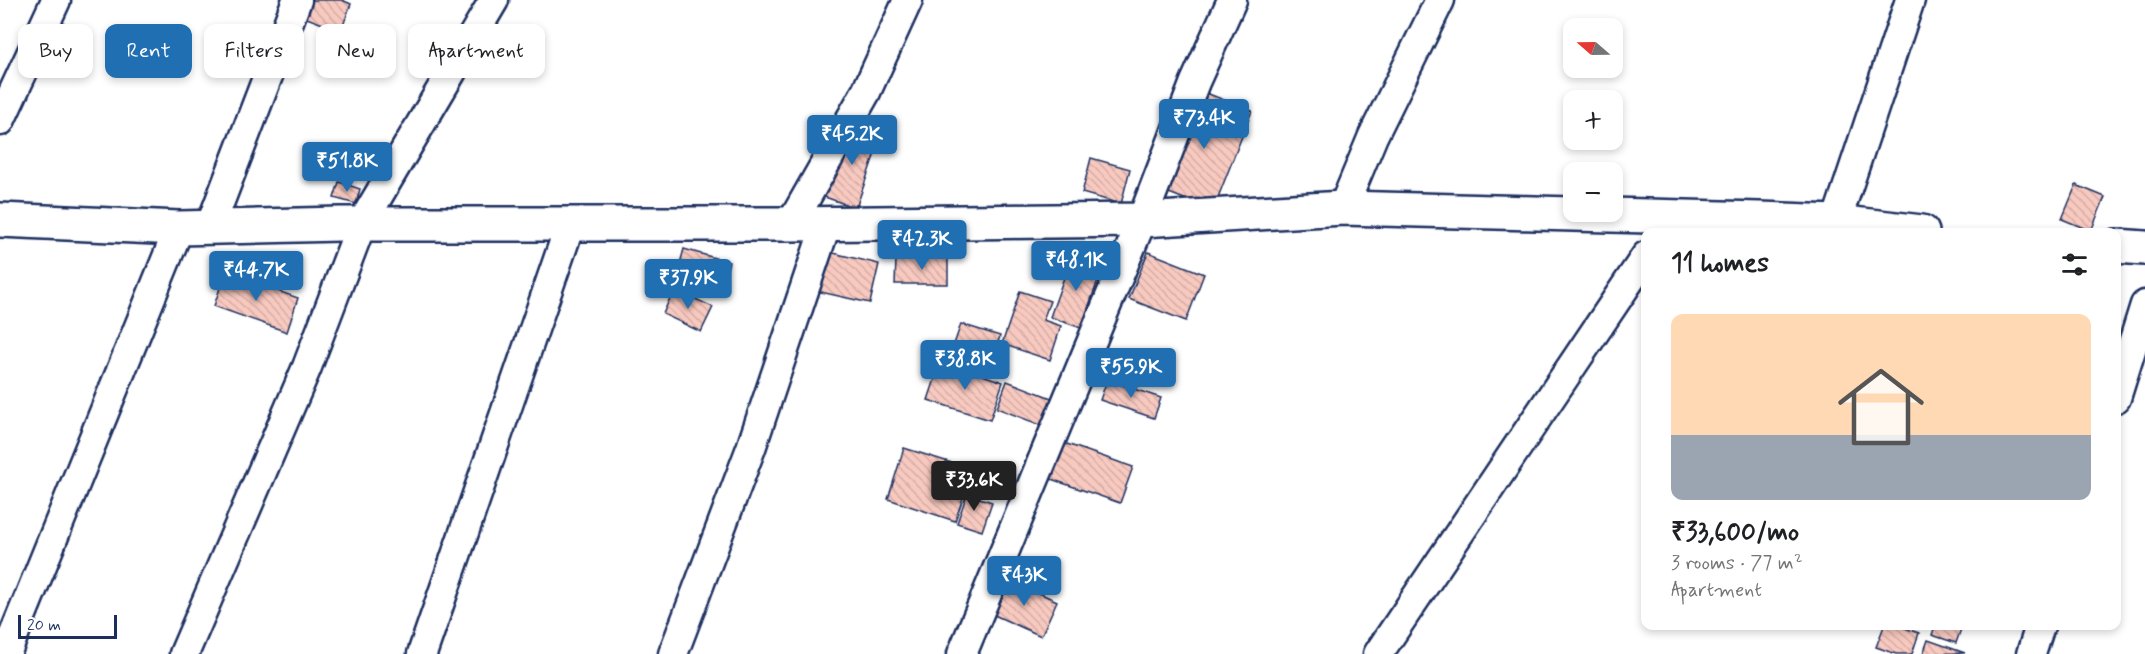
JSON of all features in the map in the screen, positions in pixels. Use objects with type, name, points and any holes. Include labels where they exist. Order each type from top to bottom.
[{"type":"street","points":[[0,121],[56,0]]},
{"type":"street","points":[[6,654],[297,0]]},
{"type":"street","points":[[184,654],[306,367],[362,225],[494,0]]},
{"type":"street","points":[[791,224],[866,92],[908,0]]},
{"type":"street","points":[[962,654],[1142,220],[1195,82],[1232,0]]},
{"type":"street","points":[[1343,208],[1373,136],[1440,0]]},
{"type":"street","points":[[1836,222],[1910,0]]},
{"type":"street","points":[[0,220],[195,227],[791,224],[1142,220],[1343,208],[1667,224],[1836,222],[1888,228]]},
{"type":"street","points":[[673,654],[751,448],[827,222]]},
{"type":"street","points":[[422,654],[570,225]]},
{"type":"street","points":[[2121,246],[2145,248]]},
{"type":"street","points":[[1378,654],[1641,263]]},
{"type":"street","points":[[2121,382],[2145,305]]},
{"type":"street","points":[[2031,654],[2039,630]]},
{"type":"building","points":[[304,0],[342,0],[351,4],[344,24],[323,24],[299,15]]},
{"type":"building","points":[[1196,89],[1252,111],[1213,210],[1156,188]]},
{"type":"building","points":[[847,124],[881,136],[856,208],[822,196]]},
{"type":"building","points":[[1091,158],[1130,169],[1121,204],[1082,193]]},
{"type":"building","points":[[339,182],[360,189],[356,204],[334,198]]},
{"type":"building","points":[[2076,185],[2105,197],[2092,228],[2084,228],[2062,219]]},
{"type":"building","points":[[684,249],[729,262],[721,291],[676,278]]},
{"type":"building","points":[[825,251],[879,264],[870,303],[816,291]]},
{"type":"building","points":[[1148,252],[1204,274],[1186,321],[1129,299]]},
{"type":"building","points":[[1072,255],[1103,266],[1081,328],[1050,317]]},
{"type":"building","points":[[948,258],[948,284],[895,284],[896,259]]},
{"type":"building","points":[[225,273],[298,298],[287,332],[214,306]]},
{"type":"building","points":[[674,289],[713,307],[701,332],[663,314]]},
{"type":"building","points":[[1020,291],[1050,301],[1043,320],[1061,326],[1050,360],[1002,344]]},
{"type":"building","points":[[961,324],[1000,336],[989,371],[949,359]]},
{"type":"building","points":[[941,361],[1003,382],[990,420],[928,400]]},
{"type":"building","points":[[1107,380],[1161,398],[1154,418],[1100,400]]},
{"type":"building","points":[[1007,381],[1054,399],[1043,426],[997,408]]},
{"type":"building","points":[[1064,443],[1133,467],[1120,503],[1051,479]]},
{"type":"building","points":[[904,448],[984,473],[977,496],[965,492],[955,521],[888,499]]},
{"type":"building","points":[[967,494],[992,502],[982,531],[957,523]]},
{"type":"building","points":[[1007,579],[1057,601],[1041,636],[992,614]]},
{"type":"building","points":[[1882,630],[1910,630],[1919,633],[1912,654],[1896,654],[1876,647]]},
{"type":"building","points":[[1934,630],[1961,630],[1956,643],[1932,635]]},
{"type":"building","points":[[1928,640],[1965,653],[1923,654]]}]
